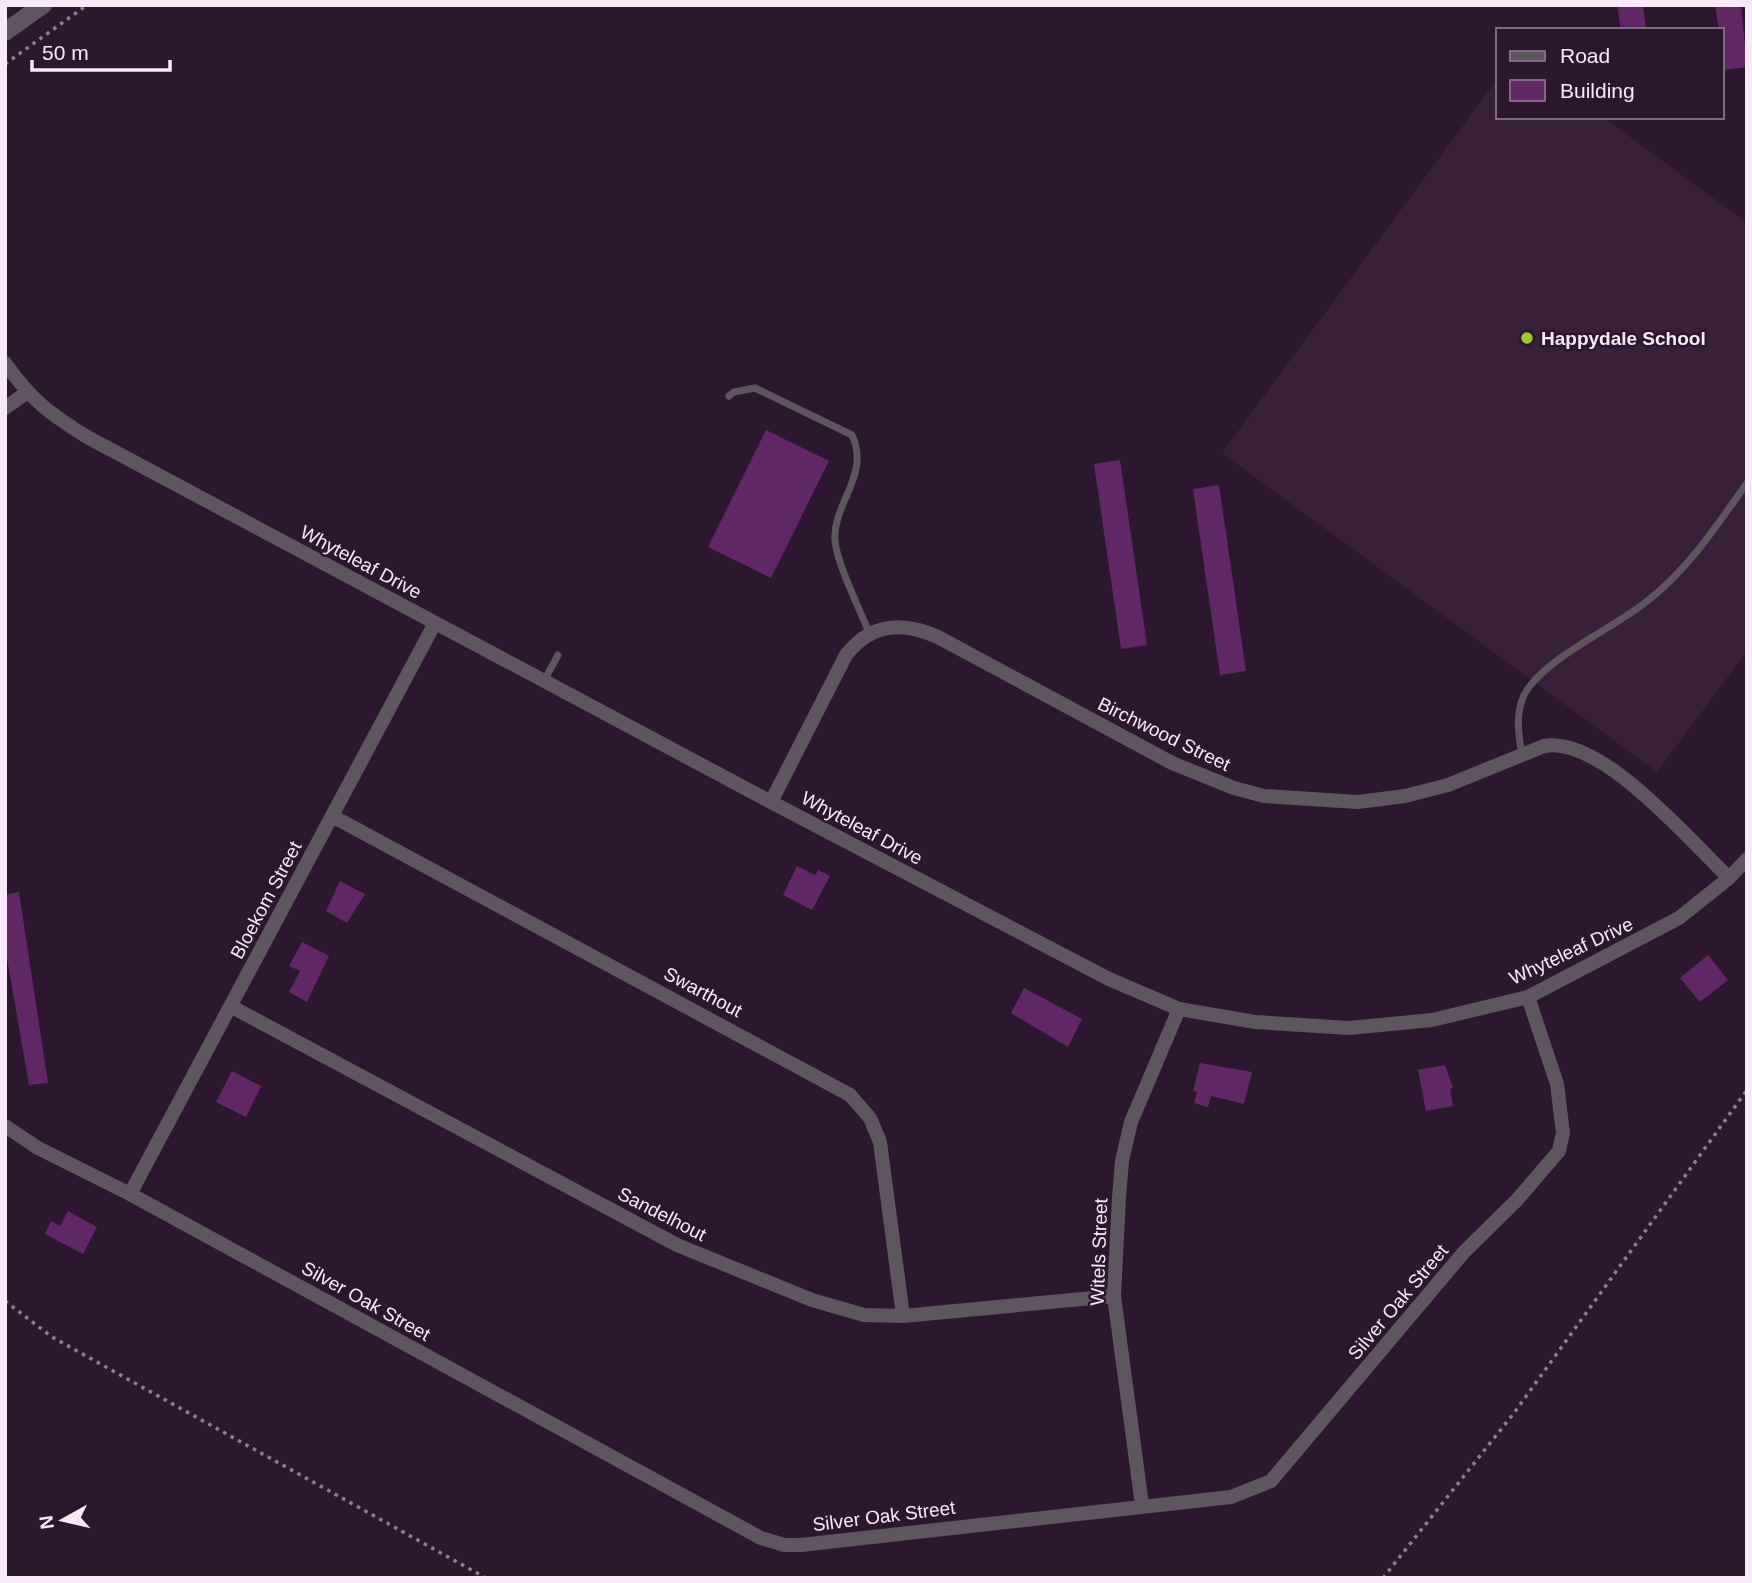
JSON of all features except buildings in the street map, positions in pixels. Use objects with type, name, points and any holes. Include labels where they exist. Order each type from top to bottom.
[{"type":"street","points":[[5,32],[43,5]]},
{"type":"street","name":"Whyteleaf Drive","points":[[5,363],[26,393],[44,411],[89,438],[771,802],[1109,979],[1179,1009],[1255,1022],[1349,1028],[1432,1020],[1528,997],[1679,918],[1729,878],[1747,859]]},
{"type":"street","points":[[5,408],[26,393]]},
{"type":"street","name":"Bloekom Street","points":[[130,1194],[435,623]]},
{"type":"street","name":"Birchwood Street","points":[[869,634],[899,625],[920,629],[1172,763],[1234,788],[1264,796],[1359,802],[1405,796],[1448,785],[1557,744],[1595,756],[1615,770],[1729,878]]},
{"type":"street","points":[[771,802],[846,655],[856,642],[869,634]]},
{"type":"street","name":"Swarthout","points":[[332,816],[850,1095],[870,1118],[880,1142],[903,1316]]},
{"type":"street","name":"Silver Oak Street","points":[[5,1126],[38,1148],[130,1194],[774,1542],[802,1545],[1238,1496],[1255,1490],[1279,1474],[1464,1252],[1559,1151],[1563,1133],[1557,1084],[1528,997]]},
{"type":"street","name":"Sandelhout","points":[[232,1007],[677,1245],[812,1300],[864,1315],[903,1316],[1114,1296]]},
{"type":"street","name":"Witels Street","points":[[1142,1505],[1114,1296],[1125,1140],[1179,1009]]},
{"type":"lane","points":[[729,396],[734,392],[755,388],[852,435],[858,461],[837,523],[835,543],[869,634]]},
{"type":"lane","points":[[1522,756],[1518,715],[1527,689],[1542,673],[1647,601],[1667,584],[1690,560],[1747,483]]},
{"type":"lane","points":[[544,681],[558,655]]},
{"type":"path","points":[[5,64],[87,5]]},
{"type":"path","points":[[1383,1578],[1514,1413],[1747,1090]]},
{"type":"path","points":[[5,1301],[52,1337],[486,1578]]},
{"type":"shaded area","name":"Happydale School","points":[[1496,81],[1496,119],[1606,119],[1747,223],[1747,651],[1657,772],[1222,453]]},
{"type":"place","name":"Happydale School","points":[[1527,338]]}]
